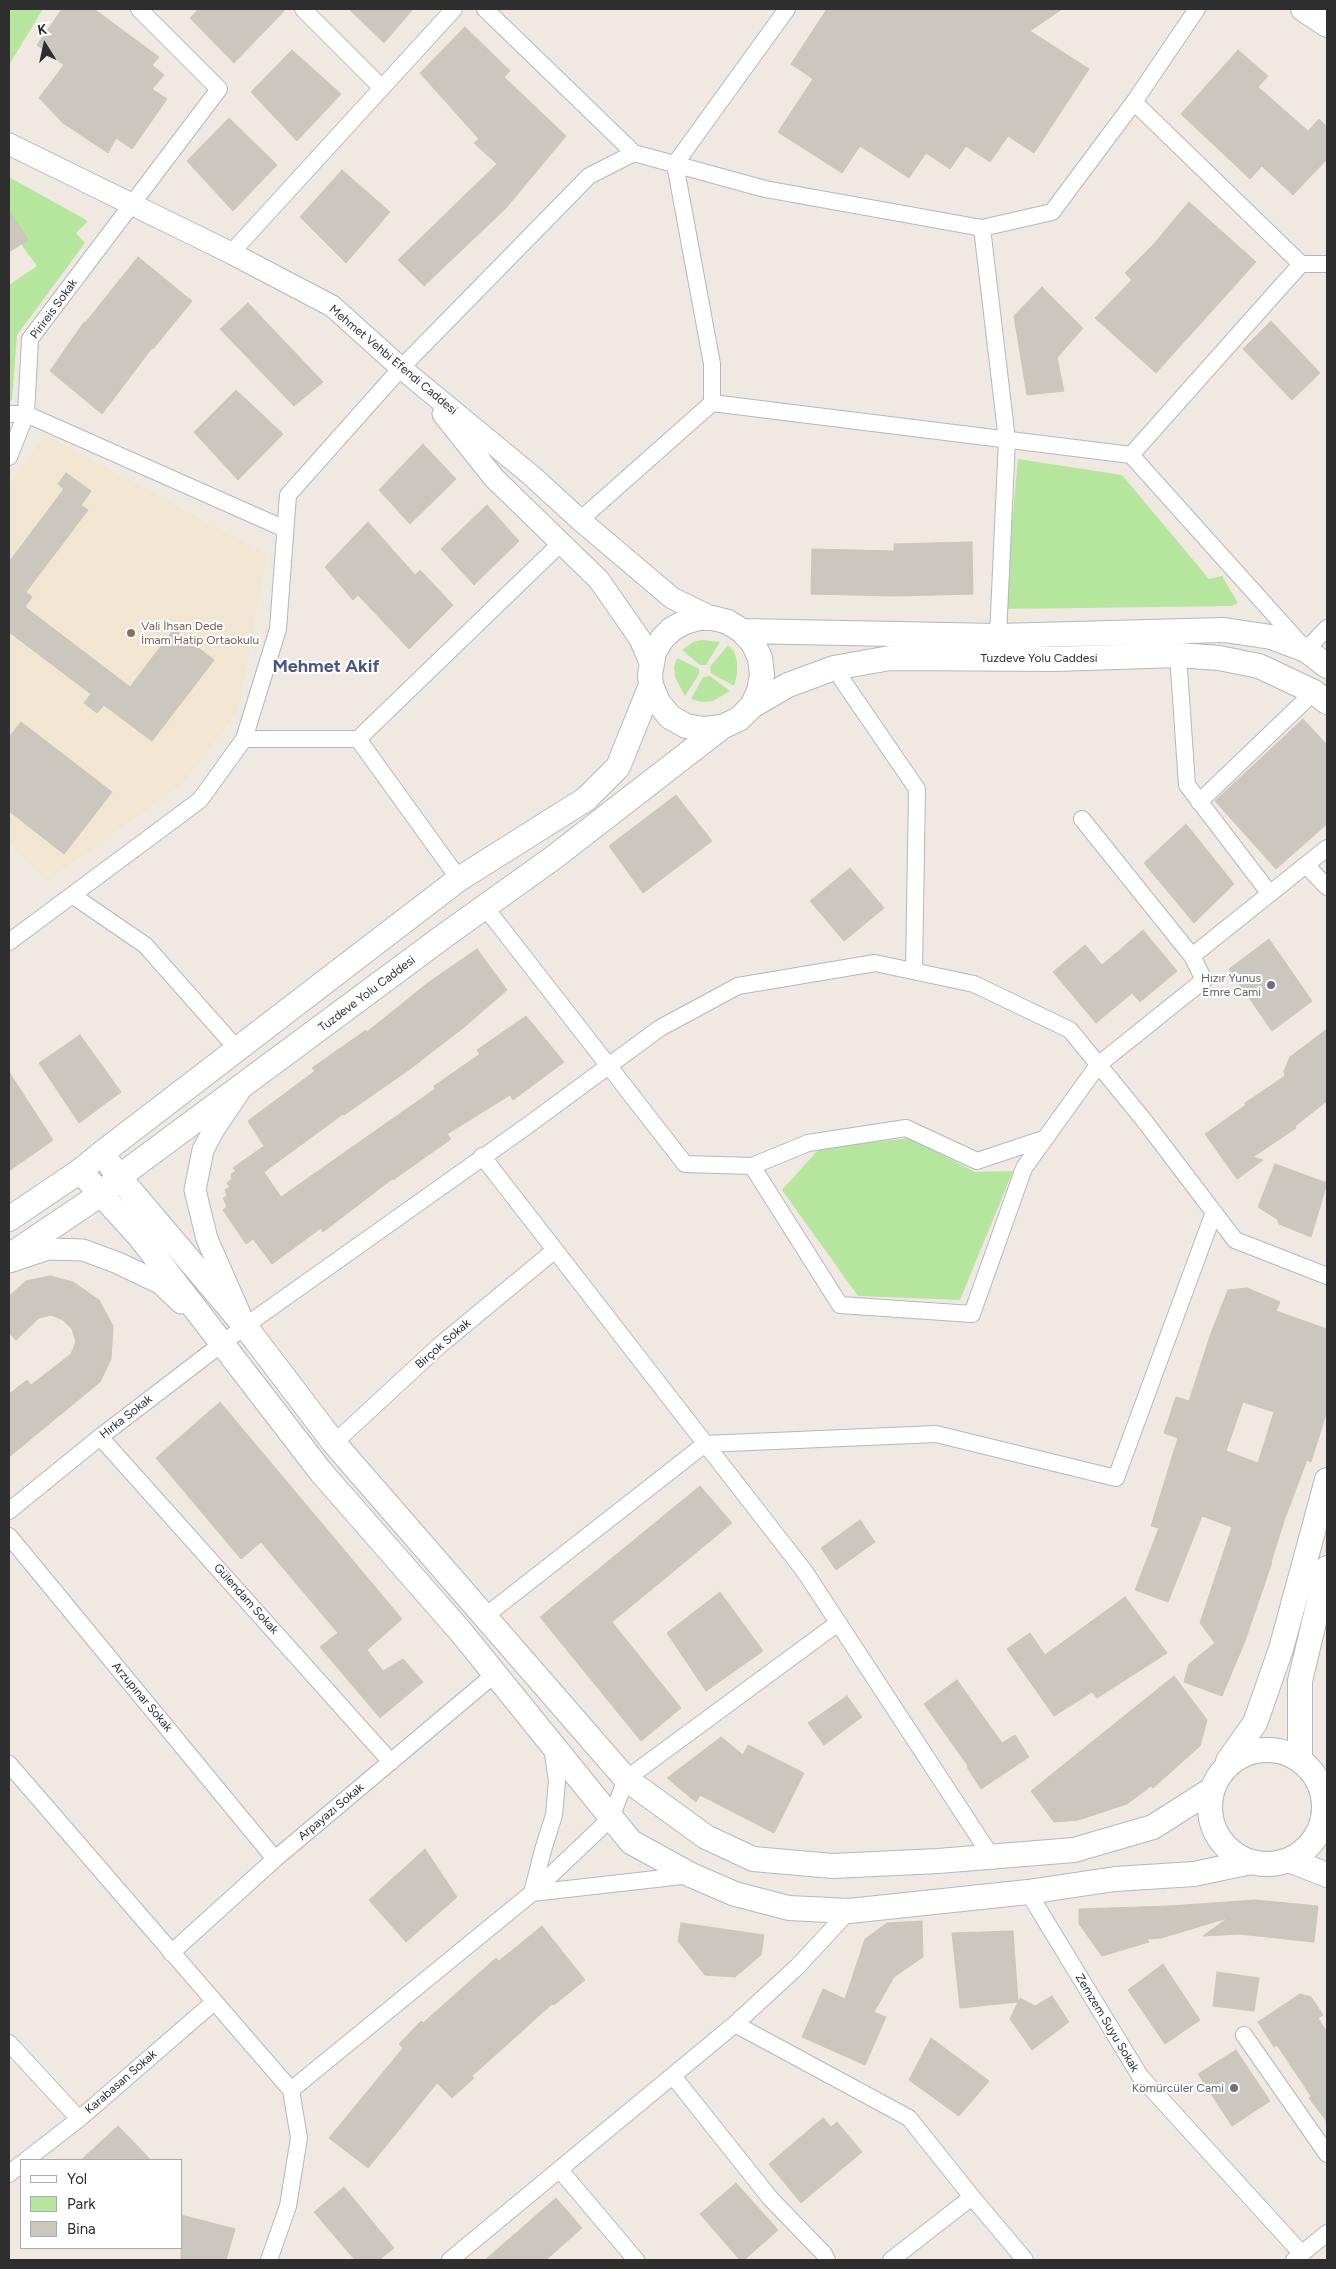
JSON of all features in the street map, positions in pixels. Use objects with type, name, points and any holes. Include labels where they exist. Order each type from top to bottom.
[{"type":"main road","points":[[1303,9],[1327,24]]},
{"type":"main road","points":[[9,1219],[80,1172],[102,1153],[460,878],[586,799],[618,767],[651,675],[654,652],[662,639],[672,629],[685,622],[699,618],[713,618],[728,622],[742,631],[753,643],[762,675],[759,691],[752,706],[739,719],[722,727],[704,729],[686,726],[670,716],[658,702],[651,675]]},
{"type":"main road","name":"Tuzdeve Yolu Caddesi","points":[[742,631],[998,636],[1224,630],[1271,637],[1306,650],[1327,666]]},
{"type":"main road","name":"Tuzdeve Yolu Caddesi","points":[[752,706],[788,685],[834,668],[890,658],[1056,659],[1178,655],[1219,658],[1259,666],[1320,697]]},
{"type":"main road","name":"Tuzdeve Yolu Caddesi","points":[[9,1256],[101,1194],[120,1177],[552,858],[722,727]]},
{"type":"main road","points":[[80,1172],[140,1237],[321,1472],[462,1632],[631,1842],[691,1875],[736,1894],[789,1908],[850,1911],[1028,1892],[1115,1879],[1194,1874],[1251,1862],[1276,1864],[1289,1860],[1303,1852],[1314,1840],[1322,1825],[1326,1810],[1322,1790],[1314,1773],[1300,1760],[1284,1752],[1266,1749],[1248,1752],[1232,1760],[1216,1782],[1154,1827],[1074,1850],[833,1866],[753,1859],[706,1837],[626,1779],[334,1443],[245,1326],[102,1153]]},
{"type":"main road","points":[[1251,1862],[1234,1854],[1221,1842],[1212,1826],[1209,1808],[1216,1782],[1255,1723],[1281,1649],[1327,1480]]},
{"type":"main road","points":[[1300,1760],[1300,1681],[1327,1568]]},
{"type":"main road","points":[[1289,1860],[1327,1875]]},
{"type":"street","name":"Pirireis Sokak","points":[[9,457],[26,414],[30,339],[219,89],[139,9]]},
{"type":"street","points":[[303,9],[382,88]]},
{"type":"street","points":[[231,253],[454,9]]},
{"type":"street","points":[[485,9],[634,153],[765,189],[982,228],[1052,212],[1134,102],[1197,9]]},
{"type":"street","points":[[580,520],[712,403],[712,364],[675,164],[787,9]]},
{"type":"street","points":[[1134,102],[1301,264],[1327,264]]},
{"type":"street","name":"Mehmet Vehbi Efendi Caddesi","points":[[9,144],[231,253],[332,306],[672,598],[713,618]]},
{"type":"street","points":[[9,942],[200,800],[244,739],[278,629],[288,495],[408,373],[589,176],[634,153]]},
{"type":"street","points":[[982,228],[1007,440],[998,636]]},
{"type":"street","points":[[1131,455],[1301,264]]},
{"type":"street","points":[[408,373],[494,478],[599,580],[640,639],[651,675]]},
{"type":"street","points":[[712,403],[1131,455],[1306,650],[1327,628]]},
{"type":"street","points":[[9,414],[26,414],[286,529]]},
{"type":"street","points":[[244,739],[358,739],[561,543]]},
{"type":"street","points":[[1178,655],[1187,785],[1270,894]]},
{"type":"street","points":[[834,668],[917,789],[914,971]]},
{"type":"street","points":[[1199,802],[1320,697]]},
{"type":"street","points":[[358,739],[460,878]]},
{"type":"street","points":[[752,1166],[840,1305],[972,1314],[1024,1168],[1098,1065],[1204,980],[1192,956],[1082,819]]},
{"type":"street","points":[[1192,956],[1327,848]]},
{"type":"street","points":[[1306,865],[1327,887]]},
{"type":"street","points":[[72,895],[144,945],[238,1050]]},
{"type":"street","points":[[485,907],[685,1164],[752,1166],[808,1143],[906,1128],[977,1161],[1046,1138]]},
{"type":"street","name":"Hırka Sokak","points":[[9,1511],[100,1437],[245,1326],[660,1028],[738,986],[875,963],[974,984],[1070,1030],[1236,1240],[1327,1276]]},
{"type":"street","points":[[241,1088],[214,1129],[203,1150],[195,1190],[207,1238],[245,1326]]},
{"type":"street","points":[[482,1156],[805,1572],[991,1856]]},
{"type":"street","points":[[484,1617],[705,1444],[936,1434],[1116,1478],[1214,1212]]},
{"type":"street","points":[[9,1262],[48,1249],[83,1250],[118,1263],[160,1283],[223,1343]]},
{"type":"street","name":"Birçok Sokak","points":[[334,1443],[439,1346],[555,1250]]},
{"type":"street","name":"Gülendam Sokak","points":[[100,1437],[391,1762]]},
{"type":"street","name":"Arzupınar Sokak","points":[[9,1536],[275,1859]]},
{"type":"street","points":[[292,2090],[532,1893],[611,1818],[626,1779],[838,1622]]},
{"type":"street","name":"Arpayazı Sokak","points":[[171,1953],[275,1859],[495,1674]]},
{"type":"street","points":[[532,1893],[554,1815],[557,1781],[552,1746]]},
{"type":"street","points":[[9,1764],[171,1953],[292,2090],[299,2138],[288,2206],[269,2260]]},
{"type":"street","points":[[532,1893],[691,1875]]},
{"type":"street","name":"Zemzem Suyu Sokak","points":[[1028,1892],[1140,2076],[1298,2257]]},
{"type":"street","points":[[450,2260],[735,2024],[797,1967],[850,1911]]},
{"type":"street","name":"Karabasan Sokak","points":[[27,2159],[79,2119],[214,2002]]},
{"type":"street","points":[[735,2024],[909,2118],[972,2197],[1026,2260]]},
{"type":"street","points":[[1244,2035],[1327,2154]]},
{"type":"street","points":[[9,2043],[79,2119]]},
{"type":"street","points":[[673,2076],[770,2198],[824,2254],[827,2260]]},
{"type":"street","points":[[9,2174],[20,2165]]},
{"type":"street","points":[[560,2170],[636,2260]]},
{"type":"street","points":[[891,2260],[972,2197]]},
{"type":"street","points":[[1298,2257],[1327,2232]]},
{"type":"shaded area","name":"Vali İhsan Dede İmam Hatip Ortaokulu","points":[[46,435],[267,555],[238,711],[183,783],[47,881],[9,842],[9,484]]},
{"type":"green space","points":[[9,9],[43,9],[9,65]]},
{"type":"green space","points":[[9,177],[88,221],[76,233],[85,243],[17,335],[12,400],[9,402],[9,285],[37,266],[9,228]]},
{"type":"green space","points":[[1018,459],[1122,475],[1209,579],[1222,576],[1238,603],[1232,606],[1004,609]]},
{"type":"green space","points":[[702,640],[720,642],[706,665],[700,665],[682,650],[693,642]]},
{"type":"green space","points":[[728,645],[734,652],[737,661],[737,674],[734,686],[711,673],[710,667]]},
{"type":"green space","points":[[677,658],[699,669],[699,674],[685,696],[675,677],[674,667]]},
{"type":"green space","points":[[710,676],[730,691],[713,701],[702,702],[691,699],[703,677]]},
{"type":"green space","points":[[910,1138],[975,1172],[1013,1171],[960,1300],[858,1296],[782,1190],[820,1148]]},
{"type":"building","points":[[62,9],[94,9],[159,57],[152,65],[164,75],[152,89],[167,99],[132,149],[116,138],[108,153],[63,123],[39,98],[64,65],[37,45]]},
{"type":"building","points":[[199,9],[286,9],[234,63],[190,18]]},
{"type":"building","points":[[349,9],[413,9],[384,43]]},
{"type":"building","points":[[827,9],[1062,9],[1030,31],[1089,69],[1034,153],[1008,136],[990,162],[966,146],[950,169],[926,153],[909,178],[860,146],[842,173],[778,132],[813,79],[791,64]]},
{"type":"building","points":[[465,27],[510,71],[504,77],[566,136],[506,208],[424,286],[398,260],[497,164],[474,143],[479,139],[420,73]]},
{"type":"building","points":[[292,50],[341,94],[297,141],[251,92]]},
{"type":"building","points":[[1238,50],[1268,76],[1258,87],[1308,131],[1319,119],[1327,127],[1327,159],[1293,195],[1262,166],[1250,179],[1181,114]]},
{"type":"building","points":[[229,118],[277,165],[233,211],[187,161]]},
{"type":"building","points":[[342,170],[390,212],[346,263],[300,217]]},
{"type":"building","points":[[1189,202],[1256,262],[1156,373],[1095,318],[1132,280],[1125,273],[1153,245]]},
{"type":"building","points":[[9,211],[28,240],[9,252]]},
{"type":"building","points":[[138,257],[192,301],[152,348],[102,414],[50,371],[84,322]]},
{"type":"building","points":[[1042,287],[1083,328],[1057,358],[1064,391],[1027,395],[1014,316]]},
{"type":"building","points":[[248,303],[323,382],[294,406],[220,329]]},
{"type":"building","points":[[1271,321],[1320,373],[1292,400],[1243,349]]},
{"type":"building","points":[[236,390],[283,434],[238,480],[194,432]]},
{"type":"building","points":[[423,444],[456,479],[410,524],[379,490]]},
{"type":"building","points":[[66,473],[91,491],[81,505],[88,510],[26,592],[32,597],[25,607],[130,687],[174,629],[214,660],[152,741],[104,705],[97,713],[84,703],[91,694],[9,632],[9,562],[64,489],[58,484]]},
{"type":"building","points":[[487,505],[519,541],[474,585],[441,549]]},
{"type":"building","points":[[368,522],[415,575],[420,570],[453,605],[409,649],[358,595],[353,600],[325,567]]},
{"type":"building","points":[[972,542],[973,594],[895,596],[811,594],[812,549],[894,551],[894,544]]},
{"type":"building","points":[[1303,719],[1327,745],[1327,824],[1276,869],[1215,801]]},
{"type":"building","points":[[21,722],[112,792],[64,854],[9,811],[9,737]]},
{"type":"building","points":[[676,795],[712,841],[643,893],[609,846]]},
{"type":"building","points":[[1186,824],[1234,884],[1194,923],[1144,863]]},
{"type":"building","points":[[850,868],[884,908],[844,941],[810,901]]},
{"type":"building","points":[[1143,930],[1177,971],[1140,1002],[1132,993],[1096,1023],[1053,972],[1085,945],[1102,965]]},
{"type":"building","name":"Hızır Yunus Emre Cami","points":[[1269,939],[1312,1001],[1272,1031],[1229,969]]},
{"type":"building","points":[[477,949],[507,990],[463,1028],[410,1069],[343,1114],[264,1172],[281,1197],[435,1089],[434,1086],[480,1054],[477,1050],[526,1016],[564,1062],[513,1100],[510,1095],[447,1134],[451,1139],[392,1179],[323,1232],[321,1228],[272,1264],[253,1239],[246,1244],[223,1210],[227,1207],[223,1198],[227,1196],[225,1190],[230,1187],[227,1183],[232,1179],[231,1174],[236,1171],[233,1168],[264,1146],[248,1121],[315,1071],[312,1068],[366,1030],[367,1032],[429,982]]},
{"type":"building","points":[[1327,1029],[1327,1101],[1295,1126],[1296,1128],[1253,1157],[1263,1160],[1237,1179],[1205,1134],[1246,1105],[1245,1103],[1285,1076],[1284,1071],[1290,1057]]},
{"type":"building","points":[[80,1035],[121,1092],[79,1123],[39,1063]]},
{"type":"building","points":[[9,1072],[53,1140],[9,1171]]},
{"type":"building","points":[[1275,1164],[1327,1183],[1311,1237],[1279,1224],[1277,1219],[1258,1207]]},
{"type":"building","points":[[50,1276],[73,1282],[99,1300],[113,1326],[111,1359],[100,1382],[9,1457],[9,1394],[27,1380],[31,1385],[71,1354],[76,1342],[72,1329],[63,1320],[51,1315],[39,1318],[16,1340],[9,1333],[9,1296],[26,1281]]},
{"type":"building","points":[[1247,1288],[1280,1302],[1276,1311],[1327,1329],[1327,1411],[1311,1462],[1307,1460],[1285,1518],[1245,1641],[1222,1696],[1184,1682],[1189,1664],[1215,1643],[1200,1623],[1232,1527],[1202,1516],[1168,1602],[1135,1590],[1159,1528],[1151,1526],[1178,1438],[1164,1433],[1176,1397],[1189,1401],[1211,1333],[1228,1290]],"holes":[[[1243,1402],[1274,1412],[1258,1463],[1226,1451]]]},
{"type":"building","points":[[220,1402],[402,1619],[367,1650],[383,1671],[403,1659],[423,1682],[380,1718],[320,1647],[338,1633],[261,1542],[241,1559],[156,1458]]},
{"type":"building","points":[[700,1486],[732,1523],[612,1622],[681,1708],[641,1741],[540,1617]]},
{"type":"building","points":[[860,1520],[875,1542],[836,1570],[821,1548]]},
{"type":"building","points":[[720,1592],[763,1651],[706,1691],[667,1633]]},
{"type":"building","points":[[1125,1597],[1167,1653],[1097,1698],[1092,1692],[1054,1716],[1007,1649],[1030,1633],[1045,1655]]},
{"type":"building","points":[[1174,1676],[1207,1720],[1200,1746],[1153,1788],[1151,1786],[1127,1804],[1078,1820],[1054,1822],[1031,1791]]},
{"type":"building","points":[[957,1680],[1002,1743],[1015,1735],[1029,1757],[981,1789],[968,1766],[924,1704]]},
{"type":"building","points":[[847,1696],[862,1717],[824,1745],[808,1723]]},
{"type":"building","points":[[721,1737],[743,1755],[748,1745],[804,1773],[774,1833],[700,1795],[696,1802],[667,1778]]},
{"type":"building","points":[[425,1849],[457,1897],[406,1942],[369,1900]]},
{"type":"building","points":[[1255,1900],[1318,1906],[1314,1942],[1239,1934],[1203,1936],[1228,1918],[1161,1938],[1147,1939],[1149,1942],[1102,1956],[1079,1924],[1079,1909],[1170,1906]]},
{"type":"building","points":[[922,1921],[923,1957],[894,1977],[874,2012],[886,2017],[865,2065],[802,2037],[823,1989],[845,1999],[865,1939],[887,1923]]},
{"type":"building","points":[[681,1923],[764,1935],[761,1955],[735,1977],[705,1975],[678,1941]]},
{"type":"building","points":[[542,1926],[585,1980],[554,2005],[552,2004],[472,2076],[474,2078],[452,2098],[437,2083],[368,2168],[329,2138],[403,2048],[399,2044],[421,2021],[423,2023],[496,1958],[499,1961]]},
{"type":"building","points":[[1013,1931],[1018,2002],[960,2008],[952,1933]]},
{"type":"building","points":[[1163,1964],[1200,2020],[1165,2044],[1128,1990]]},
{"type":"building","points":[[1217,1972],[1259,1978],[1254,2011],[1213,2006]]},
{"type":"building","points":[[1300,1994],[1311,1997],[1323,2015],[1318,2018],[1327,2032],[1327,2122],[1309,2098],[1311,2096],[1277,2045],[1274,2047],[1258,2022]]},
{"type":"building","points":[[1052,1996],[1069,2022],[1032,2050],[1010,2019],[1020,1998],[1035,2006]]},
{"type":"building","points":[[931,2038],[989,2081],[959,2116],[909,2080]]},
{"type":"building","name":"Kömürcüler Cami","points":[[1236,2050],[1270,2101],[1232,2126],[1198,2074]]},
{"type":"building","points":[[823,2118],[831,2127],[837,2122],[862,2152],[801,2203],[769,2164]]},
{"type":"building","points":[[118,2126],[150,2159],[82,2159]]},
{"type":"building","points":[[736,2183],[778,2230],[744,2260],[740,2260],[700,2214]]},
{"type":"building","points":[[344,2187],[394,2248],[379,2260],[355,2260],[314,2212]]},
{"type":"building","points":[[556,2198],[582,2228],[546,2260],[485,2260]]},
{"type":"building","points":[[182,2215],[235,2229],[226,2260],[181,2260]]},
{"type":"place","name":"Vali İhsan Dede İmam Hatip Ortaokulu","points":[[131,633]]},
{"type":"place","name":"Hızır Yunus Emre Cami","points":[[1271,985]]},
{"type":"place","name":"Kömürcüler Cami","points":[[1234,2088]]},
{"type":"district","name":"Mehmet Akif","points":[[326,667]]}]
